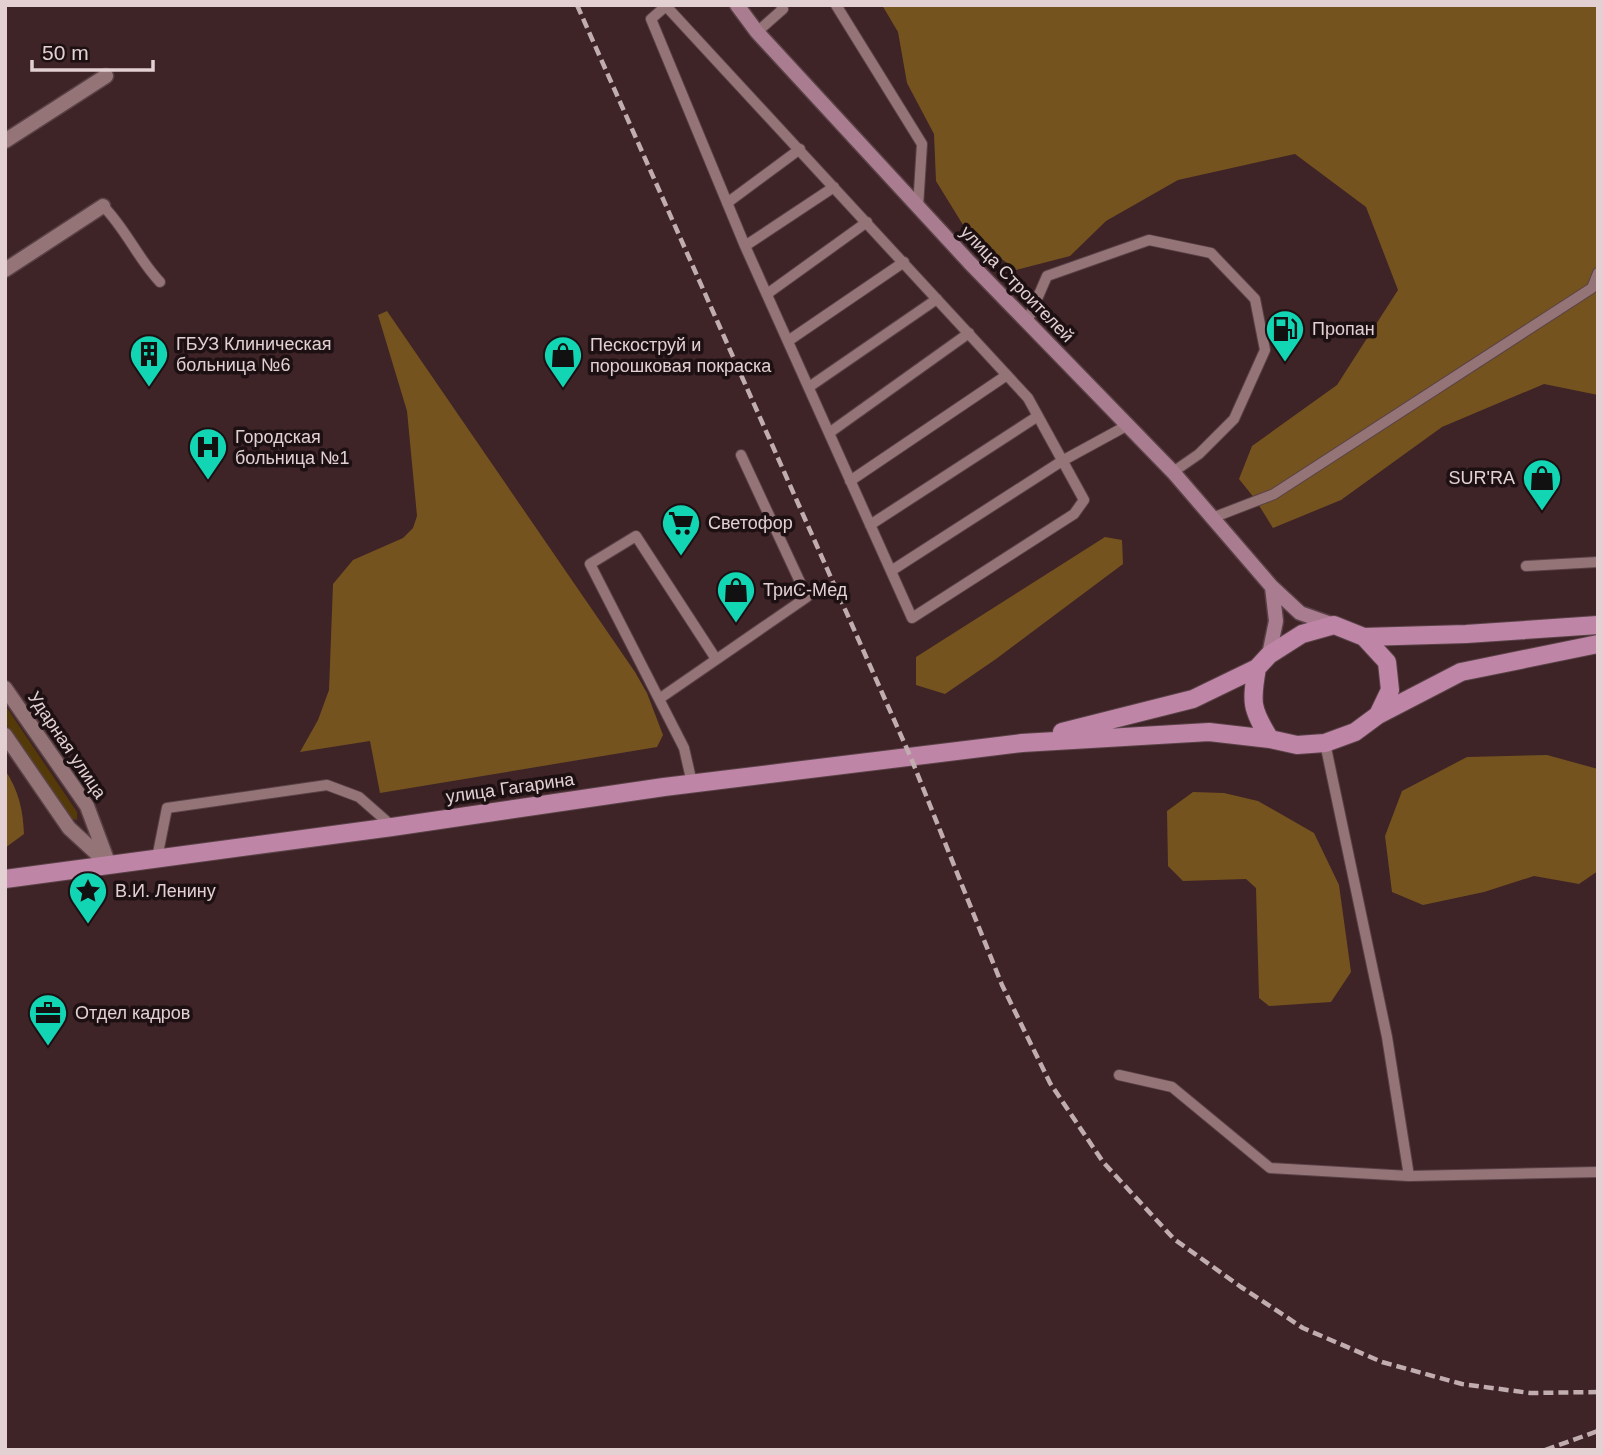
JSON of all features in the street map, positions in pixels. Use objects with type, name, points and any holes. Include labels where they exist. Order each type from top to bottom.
[{"type":"main road","name":"улица Строителей","points":[[737,5],[757,32],[918,207],[1173,472],[1272,587],[1300,613],[1334,625]]},
{"type":"main road","points":[[1270,738],[1256,717],[1252,695],[1276,621],[1272,587]]},
{"type":"main road","points":[[1022,743],[1193,699],[1263,661],[1302,634],[1334,625],[1364,637],[1466,634],[1598,625]]},
{"type":"main road","points":[[1364,637],[1387,662],[1390,690],[1378,715]]},
{"type":"main road","points":[[1022,743],[1209,732],[1270,738],[1297,745],[1325,743],[1355,732],[1378,715],[1461,672],[1598,644]]},
{"type":"main road","name":"улица Гагарина","points":[[5,879],[692,783],[1022,743]]},
{"type":"street","points":[[5,141],[106,76]]},
{"type":"street","points":[[5,270],[103,206]]},
{"type":"street","name":"Ударная улица","points":[[5,688],[87,806],[109,865]]},
{"type":"street","points":[[5,735],[69,828],[109,865]]},
{"type":"street","points":[[81,838],[94,826]]},
{"type":"lane","points":[[757,32],[783,9],[781,5]]},
{"type":"lane","points":[[836,5],[922,144],[918,207]]},
{"type":"lane","points":[[666,6],[1028,398],[1084,500],[1074,514],[912,618],[745,246],[651,19],[666,6]]},
{"type":"lane","points":[[727,203],[800,149]]},
{"type":"lane","points":[[745,246],[834,187]]},
{"type":"lane","points":[[103,206],[160,282]]},
{"type":"lane","points":[[767,294],[867,222]]},
{"type":"lane","points":[[1027,322],[1047,276],[1149,240],[1210,253],[1255,299],[1265,349],[1234,419],[1199,454],[1173,472]]},
{"type":"lane","points":[[788,341],[904,262]]},
{"type":"lane","points":[[1212,518],[1274,494],[1592,288],[1598,273]]},
{"type":"lane","points":[[809,387],[937,299]]},
{"type":"lane","points":[[829,433],[969,333]]},
{"type":"lane","points":[[850,481],[1007,375]]},
{"type":"lane","points":[[870,525],[1038,416]]},
{"type":"lane","points":[[891,571],[1062,461],[1128,425]]},
{"type":"lane","points":[[659,699],[807,597],[741,455]]},
{"type":"lane","points":[[692,783],[684,748],[590,564],[636,536],[716,659]]},
{"type":"lane","points":[[1526,566],[1598,562]]},
{"type":"lane","points":[[1325,743],[1387,1037],[1409,1176]]},
{"type":"lane","points":[[157,858],[167,808],[327,785],[359,797],[392,827]]},
{"type":"lane","points":[[1119,1075],[1172,1087],[1270,1168],[1409,1176],[1598,1172]]},
{"type":"shaded area","points":[[882,5],[1598,5],[1598,395],[1544,384],[1442,427],[1341,500],[1273,528],[1239,479],[1252,446],[1337,385],[1398,290],[1366,207],[1295,154],[1178,180],[1106,221],[1070,256],[1016,270],[968,233],[936,181],[934,134],[907,83],[898,32]]},
{"type":"shaded area","points":[[387,311],[635,672],[647,693],[663,735],[657,747],[380,793],[370,741],[300,752],[318,720],[329,690],[333,584],[353,560],[403,538],[413,528],[417,516],[407,411],[378,315]]},
{"type":"shaded area","points":[[1105,537],[1122,540],[1123,564],[945,694],[916,685],[916,657]]},
{"type":"shaded area","points":[[5,705],[77,812],[77,820],[70,818],[5,723]]},
{"type":"shaded area","points":[[1547,755],[1598,769],[1598,871],[1579,884],[1534,876],[1484,892],[1423,905],[1392,892],[1385,836],[1402,791],[1467,757]]},
{"type":"shaded area","points":[[5,770],[19,801],[24,834],[5,848]]},
{"type":"shaded area","points":[[1193,792],[1224,793],[1258,801],[1314,833],[1339,885],[1351,972],[1331,1002],[1269,1006],[1259,998],[1256,888],[1246,879],[1183,881],[1168,866],[1167,811]]},
{"type":"railway","points":[[577,5],[911,758],[1002,985],[1050,1083],[1103,1162],[1174,1239],[1303,1328],[1382,1362],[1462,1384],[1530,1393],[1598,1392]]},
{"type":"railway","points":[[1545,1450],[1598,1431]]},
{"type":"place","name":"Пропан","points":[[1285,363]]},
{"type":"place","name":"ГБУЗ Клиническая больница №6","points":[[149,388]]},
{"type":"place","name":"Пескоструй и порошковая покраска","points":[[563,389]]},
{"type":"place","name":"Городская больница №1","points":[[208,481]]},
{"type":"place","name":"SUR'RA","points":[[1542,512]]},
{"type":"place","name":"Светофор","points":[[681,557]]},
{"type":"place","name":"ТриС-Мед","points":[[736,624]]},
{"type":"place","name":"В.И. Ленину","points":[[88,925]]},
{"type":"place","name":"Отдел кадров","points":[[48,1047]]}]
